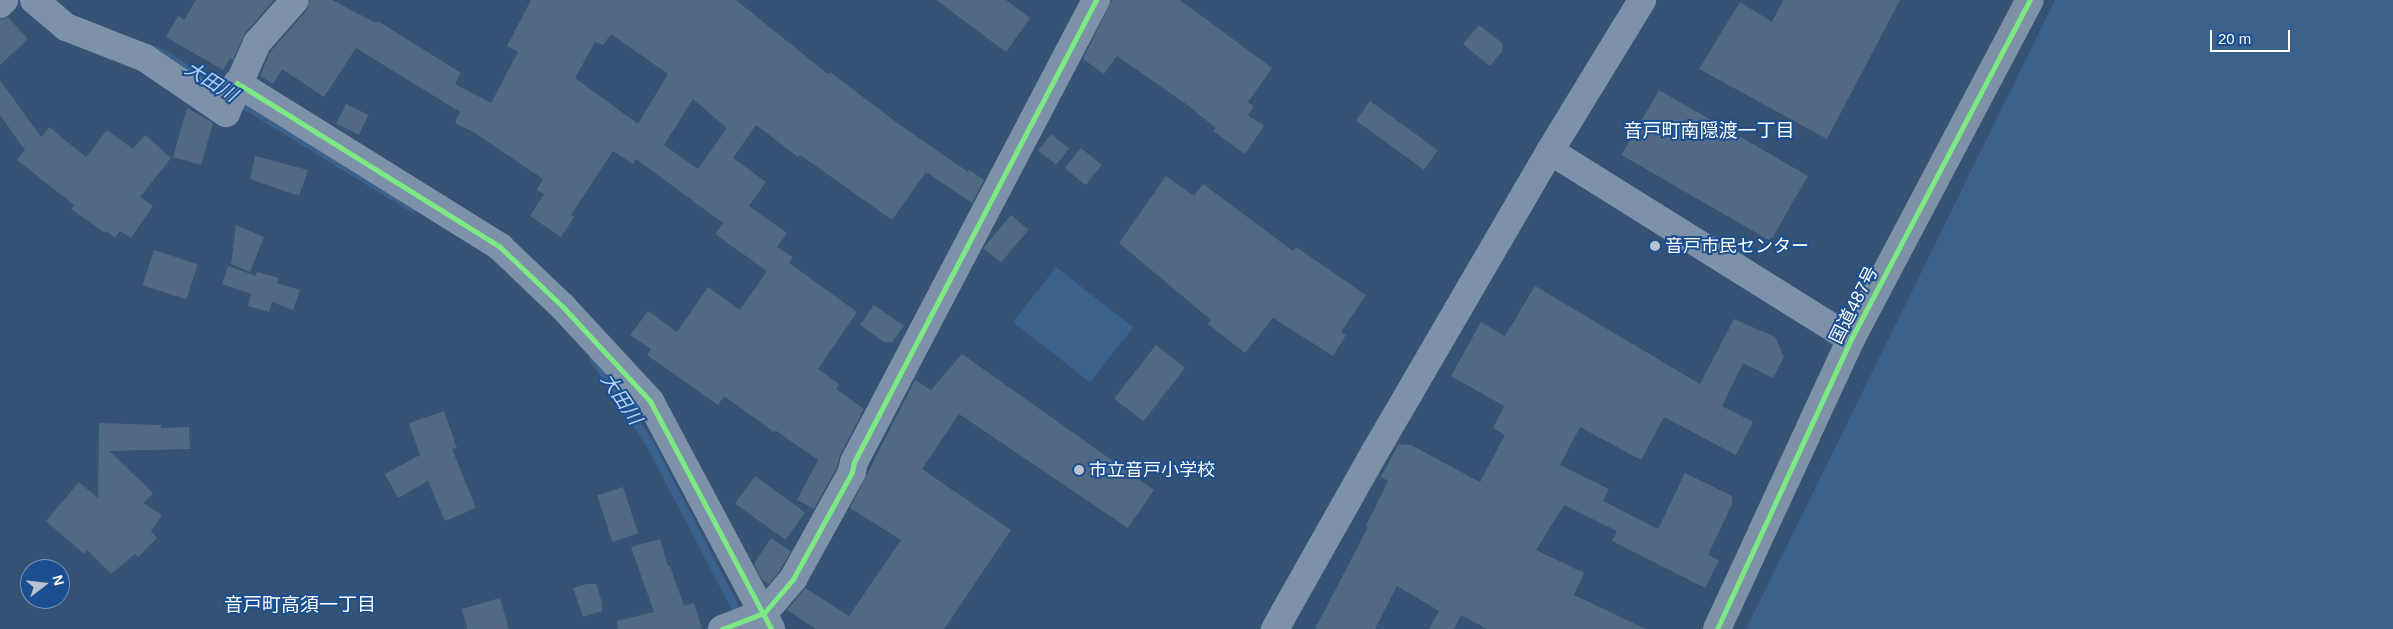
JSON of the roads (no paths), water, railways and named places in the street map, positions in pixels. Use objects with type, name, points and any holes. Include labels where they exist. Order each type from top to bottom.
[{"type":"highway","name":"国道487号","points":[[1717,629],[1851,338],[2030,0]]},
{"type":"street","points":[[0,4],[4,0]]},
{"type":"street","points":[[34,0],[66,27],[145,58],[226,113],[237,83],[257,43],[294,0]]},
{"type":"street","points":[[722,629],[767,621],[793,579],[852,472],[854,462],[1096,0]]},
{"type":"street","points":[[1275,629],[1376,450],[1550,151],[1642,0]]},
{"type":"street","points":[[237,83],[500,247],[563,307],[650,401],[767,621]]},
{"type":"street","points":[[1550,151],[1851,338]]},
{"type":"water","points":[[2055,0],[2393,0],[2393,629],[1746,629]]},
{"type":"water","points":[[1056,267],[1133,327],[1090,382],[1013,322]]},
{"type":"waterway","name":"大田川","points":[[152,49],[164,54],[413,209]]},
{"type":"waterway","name":"大田川","points":[[593,358],[650,444],[740,617]]},
{"type":"place","name":"音戸市民センター","points":[[1655,246]]},
{"type":"place","name":"市立音戸小学校","points":[[1079,470]]},
{"type":"district","name":"音戸町南隠渡一丁目","points":[[1709,131]]},
{"type":"district","name":"音戸町高須一丁目","points":[[300,605]]}]
